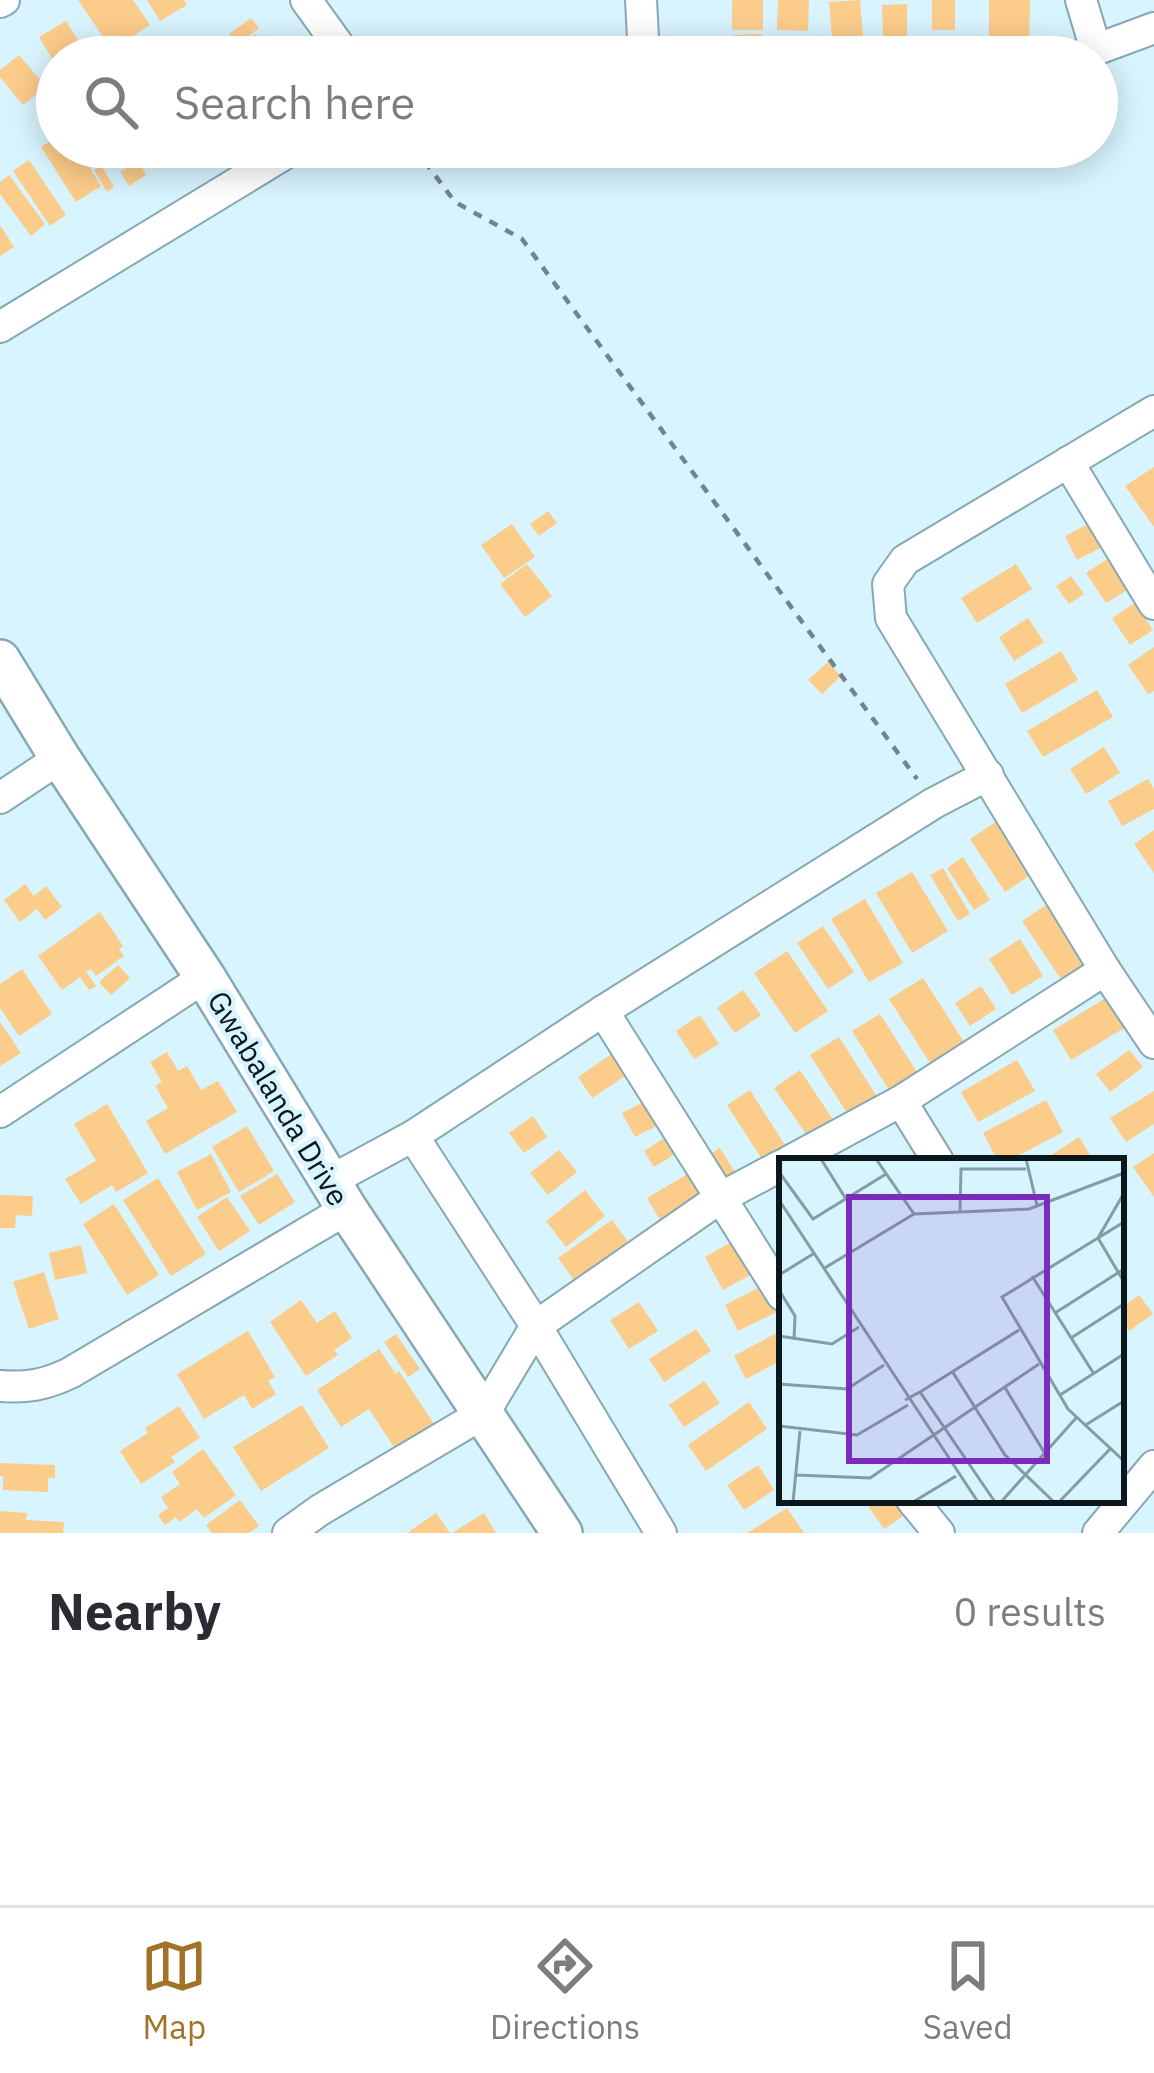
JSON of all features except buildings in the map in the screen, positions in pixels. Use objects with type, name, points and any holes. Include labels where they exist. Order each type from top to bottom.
[{"type":"street","points":[[306,0],[332,36]]},
{"type":"street","points":[[641,0],[643,36]]},
{"type":"street","points":[[1081,0],[1084,36]]},
{"type":"street","points":[[1118,41],[1154,28]]},
{"type":"street","points":[[0,327],[261,168]]},
{"type":"street","points":[[1154,411],[905,560],[889,584],[891,618],[1154,1043]]},
{"type":"street","points":[[1067,462],[1154,604]]},
{"type":"street","name":"Gwabalanda Drive","points":[[0,660],[206,977],[338,1195],[562,1533]]},
{"type":"street","points":[[0,798],[60,758]]},
{"type":"street","points":[[0,1386],[46,1385],[70,1373],[338,1195],[413,1136],[602,1011],[934,803],[988,775]]},
{"type":"street","points":[[796,1158],[902,1102],[1105,970]]},
{"type":"street","points":[[0,1112],[206,977]]},
{"type":"street","points":[[602,1011],[779,1290]]},
{"type":"street","points":[[902,1102],[936,1158]]},
{"type":"street","points":[[413,1136],[536,1326],[661,1533]]},
{"type":"street","points":[[288,1533],[484,1413],[536,1326],[720,1198],[779,1167]]},
{"type":"street","points":[[914,1503],[939,1533]]},
{"type":"street","points":[[1098,1533],[1117,1503]]},
{"type":"path","points":[[429,168],[454,202],[522,239],[934,803]]}]
